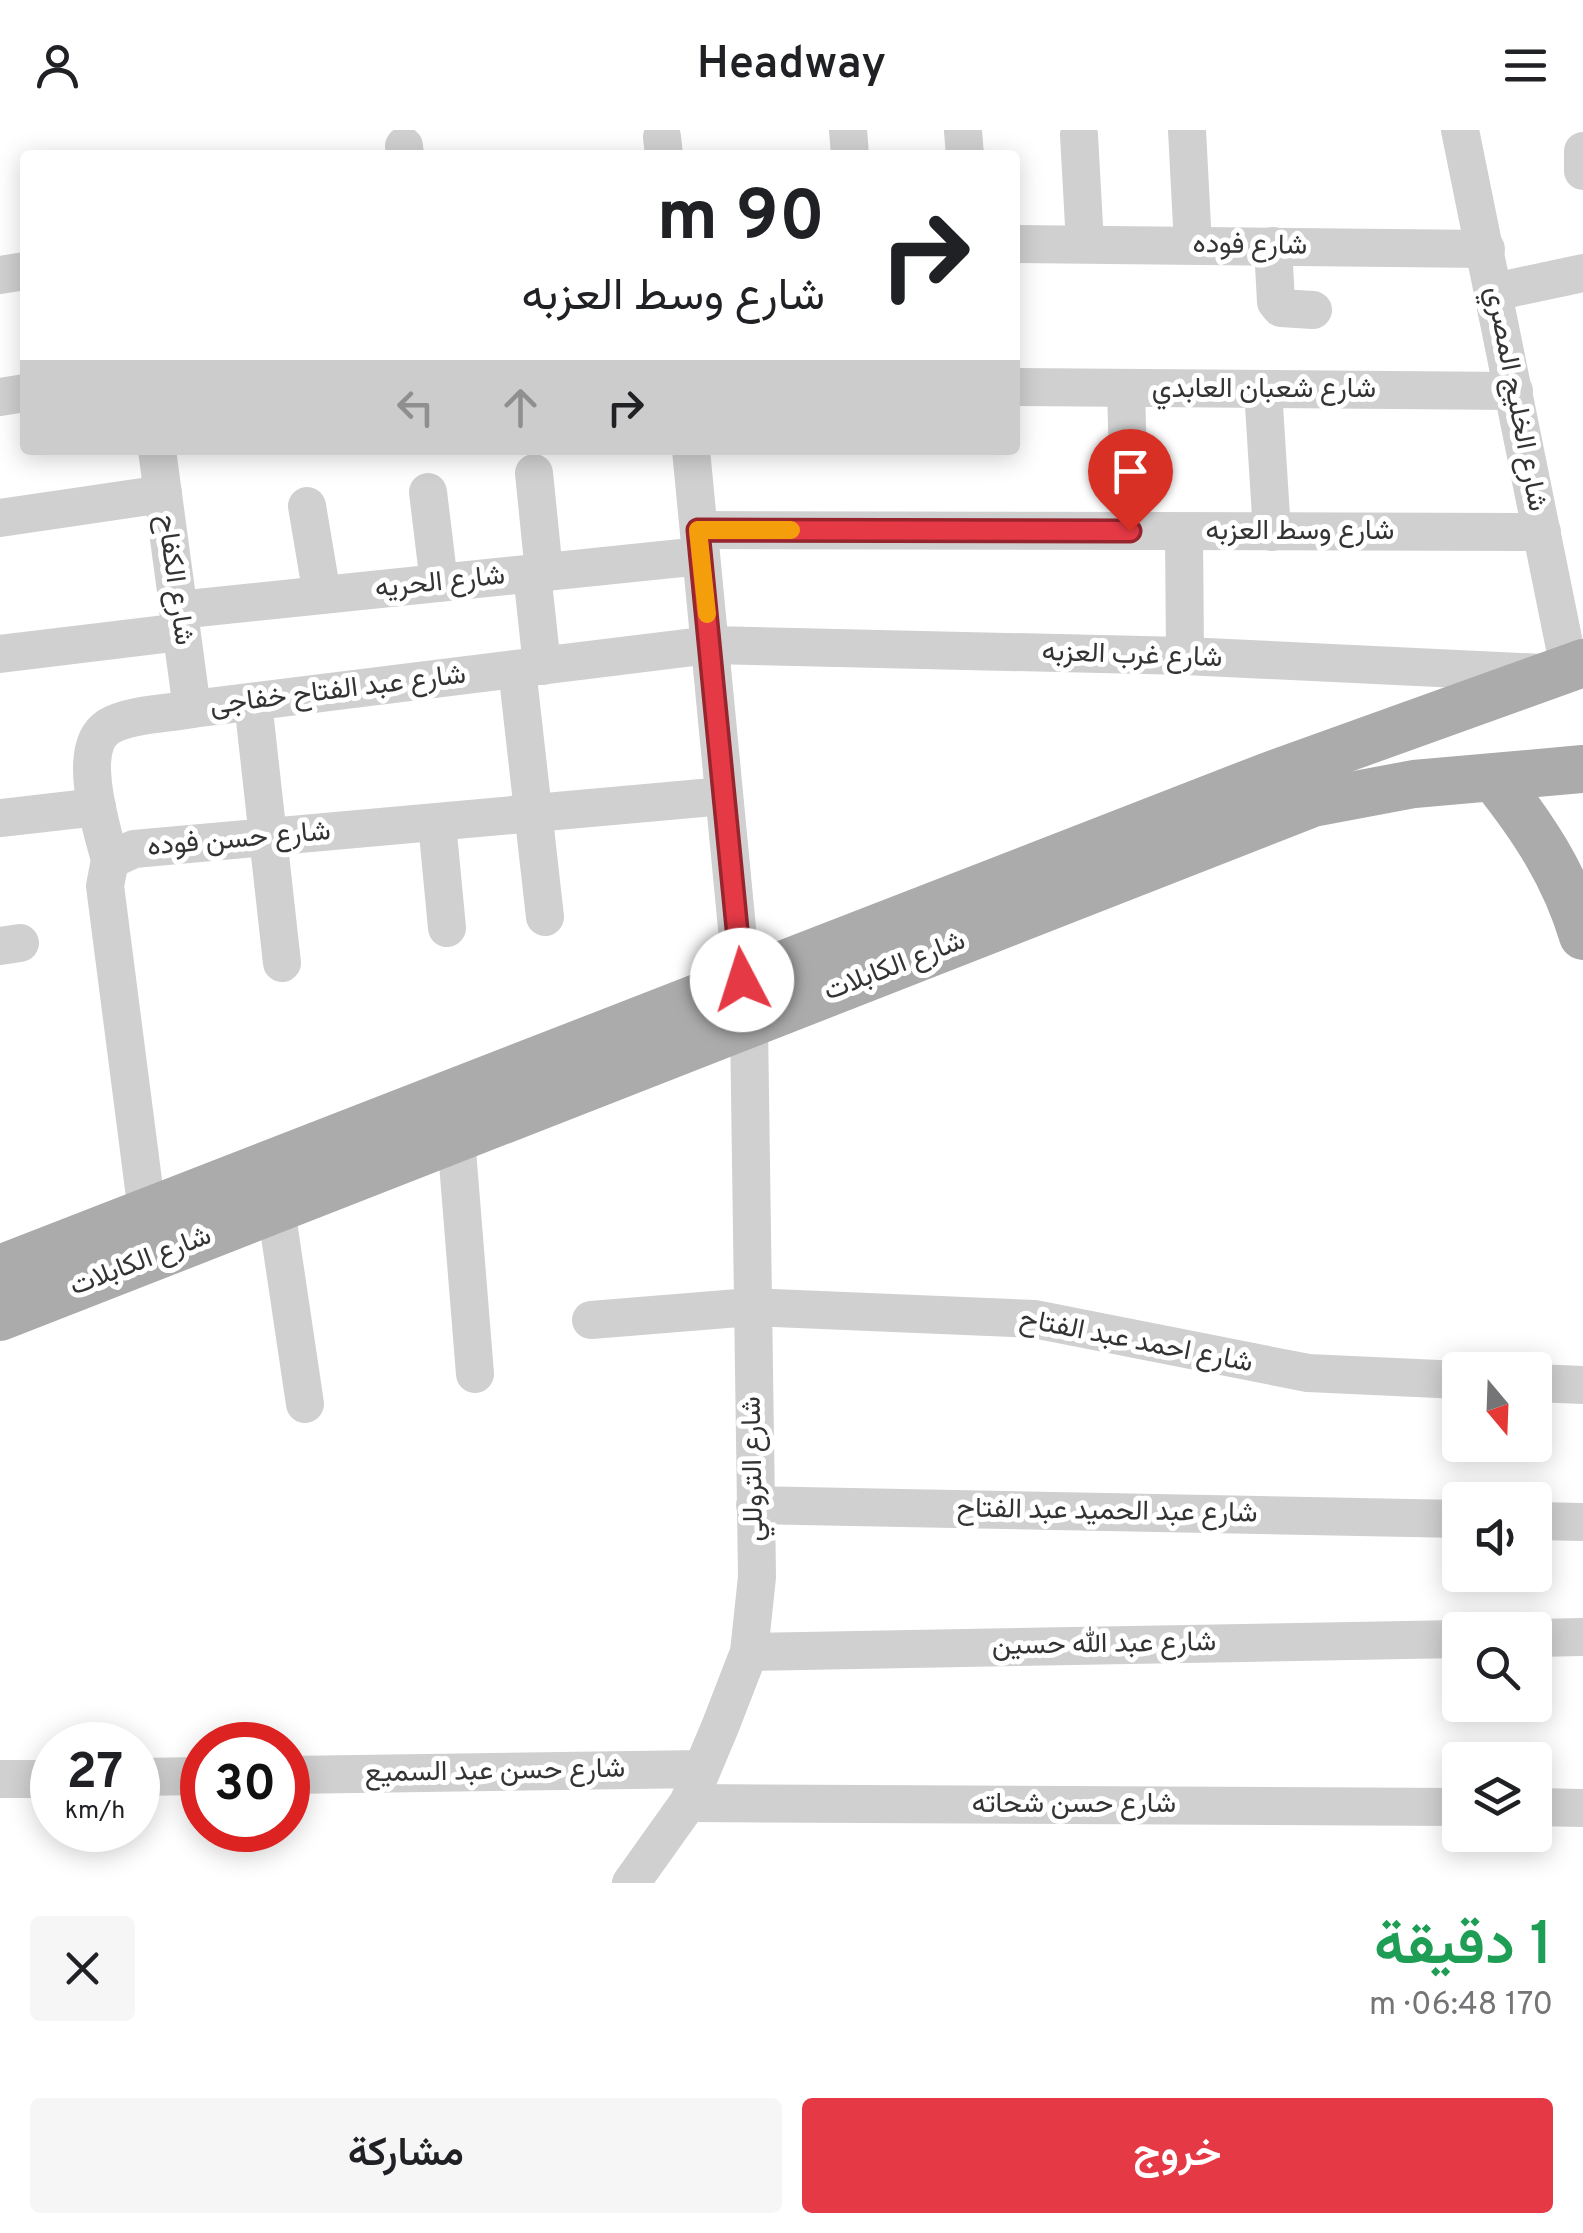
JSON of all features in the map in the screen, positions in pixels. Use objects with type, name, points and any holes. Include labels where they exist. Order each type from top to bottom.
[{"type":"main road","name":"شارع الكابلات","points":[[0,1317],[456,1138],[746,1002],[1266,777],[1569,668]]},
{"type":"main road","name":"شارع الكابلات","points":[[0,1269],[147,1212],[1313,803],[1414,784],[1583,768]]},
{"type":"main road","points":[[1494,778],[1573,872],[1583,936]]},
{"type":"street","points":[[1188,130],[1192,245]]},
{"type":"street","name":"شارع الخليج المصري","points":[[1460,130],[1569,668]]},
{"type":"street","points":[[1079,135],[1086,244]]},
{"type":"street","points":[[1583,151],[1583,171]]},
{"type":"street","name":"شارع فوده","points":[[1020,244],[1486,249]]},
{"type":"street","points":[[1273,246],[1276,302],[1281,308],[1313,310]]},
{"type":"street","points":[[1494,292],[1583,273]]},
{"type":"street","name":"شارع شعبان العابدي","points":[[1020,388],[1514,392]]},
{"type":"street","points":[[1126,389],[1130,531]]},
{"type":"street","points":[[1263,390],[1272,532]]},
{"type":"street","name":"شارع الكفاح","points":[[157,455],[192,709]]},
{"type":"street","name":"شارع التروللي","points":[[631,1883],[695,1786],[749,1652],[756,1577],[746,1002],[691,455]]},
{"type":"street","points":[[534,473],[538,573],[530,667],[533,814],[545,917]]},
{"type":"street","points":[[428,492],[439,583]]},
{"type":"street","points":[[0,518],[163,494]]},
{"type":"street","points":[[307,506],[322,595]]},
{"type":"street","name":"شارع وسط العزبه","points":[[700,543],[1130,531],[1542,532]]},
{"type":"street","points":[[1184,532],[1185,656]]},
{"type":"street","name":"شارع الحريه","points":[[0,654],[322,595],[538,573],[700,543]]},
{"type":"street","name":"شارع غرب العزبه","points":[[710,645],[1569,668]]},
{"type":"street","name":"شارع عبد الفتاح خفاجى","points":[[110,860],[97,806],[92,750],[98,736],[110,726],[192,709],[710,645]]},
{"type":"street","points":[[253,702],[282,963]]},
{"type":"street","name":"شارع حسن فوده","points":[[147,1212],[105,886],[110,860],[134,849],[724,796]]},
{"type":"street","points":[[0,818],[97,806]]},
{"type":"street","points":[[437,823],[447,928]]},
{"type":"street","points":[[456,1138],[474,1374]]},
{"type":"street","points":[[276,1209],[305,1404]]},
{"type":"street","name":"شارع احمد عبد الفتاح","points":[[591,1320],[751,1307],[1034,1319],[1308,1373],[1442,1379]]},
{"type":"street","points":[[1552,1384],[1583,1385]]},
{"type":"street","name":"شارع عبد الحميد عبد الفتاح","points":[[755,1504],[1442,1520]]},
{"type":"street","points":[[1552,1521],[1583,1522]]},
{"type":"street","points":[[1552,1638],[1583,1637]]},
{"type":"street","name":"شارع عبد الله حسين","points":[[749,1652],[1442,1639]]},
{"type":"street","name":"شارع حسن عبد السميع","points":[[310,1776],[695,1786]]},
{"type":"street","points":[[0,1779],[30,1778]]},
{"type":"street","name":"شارع حسن شحاته","points":[[695,1786],[1442,1807]]},
{"type":"street","points":[[1552,1807],[1583,1808]]},
{"type":"slow traffic","points":[[707,614],[698,530],[791,530]]},
{"type":"route","points":[[742,980],[698,530],[1130,531]]}]
